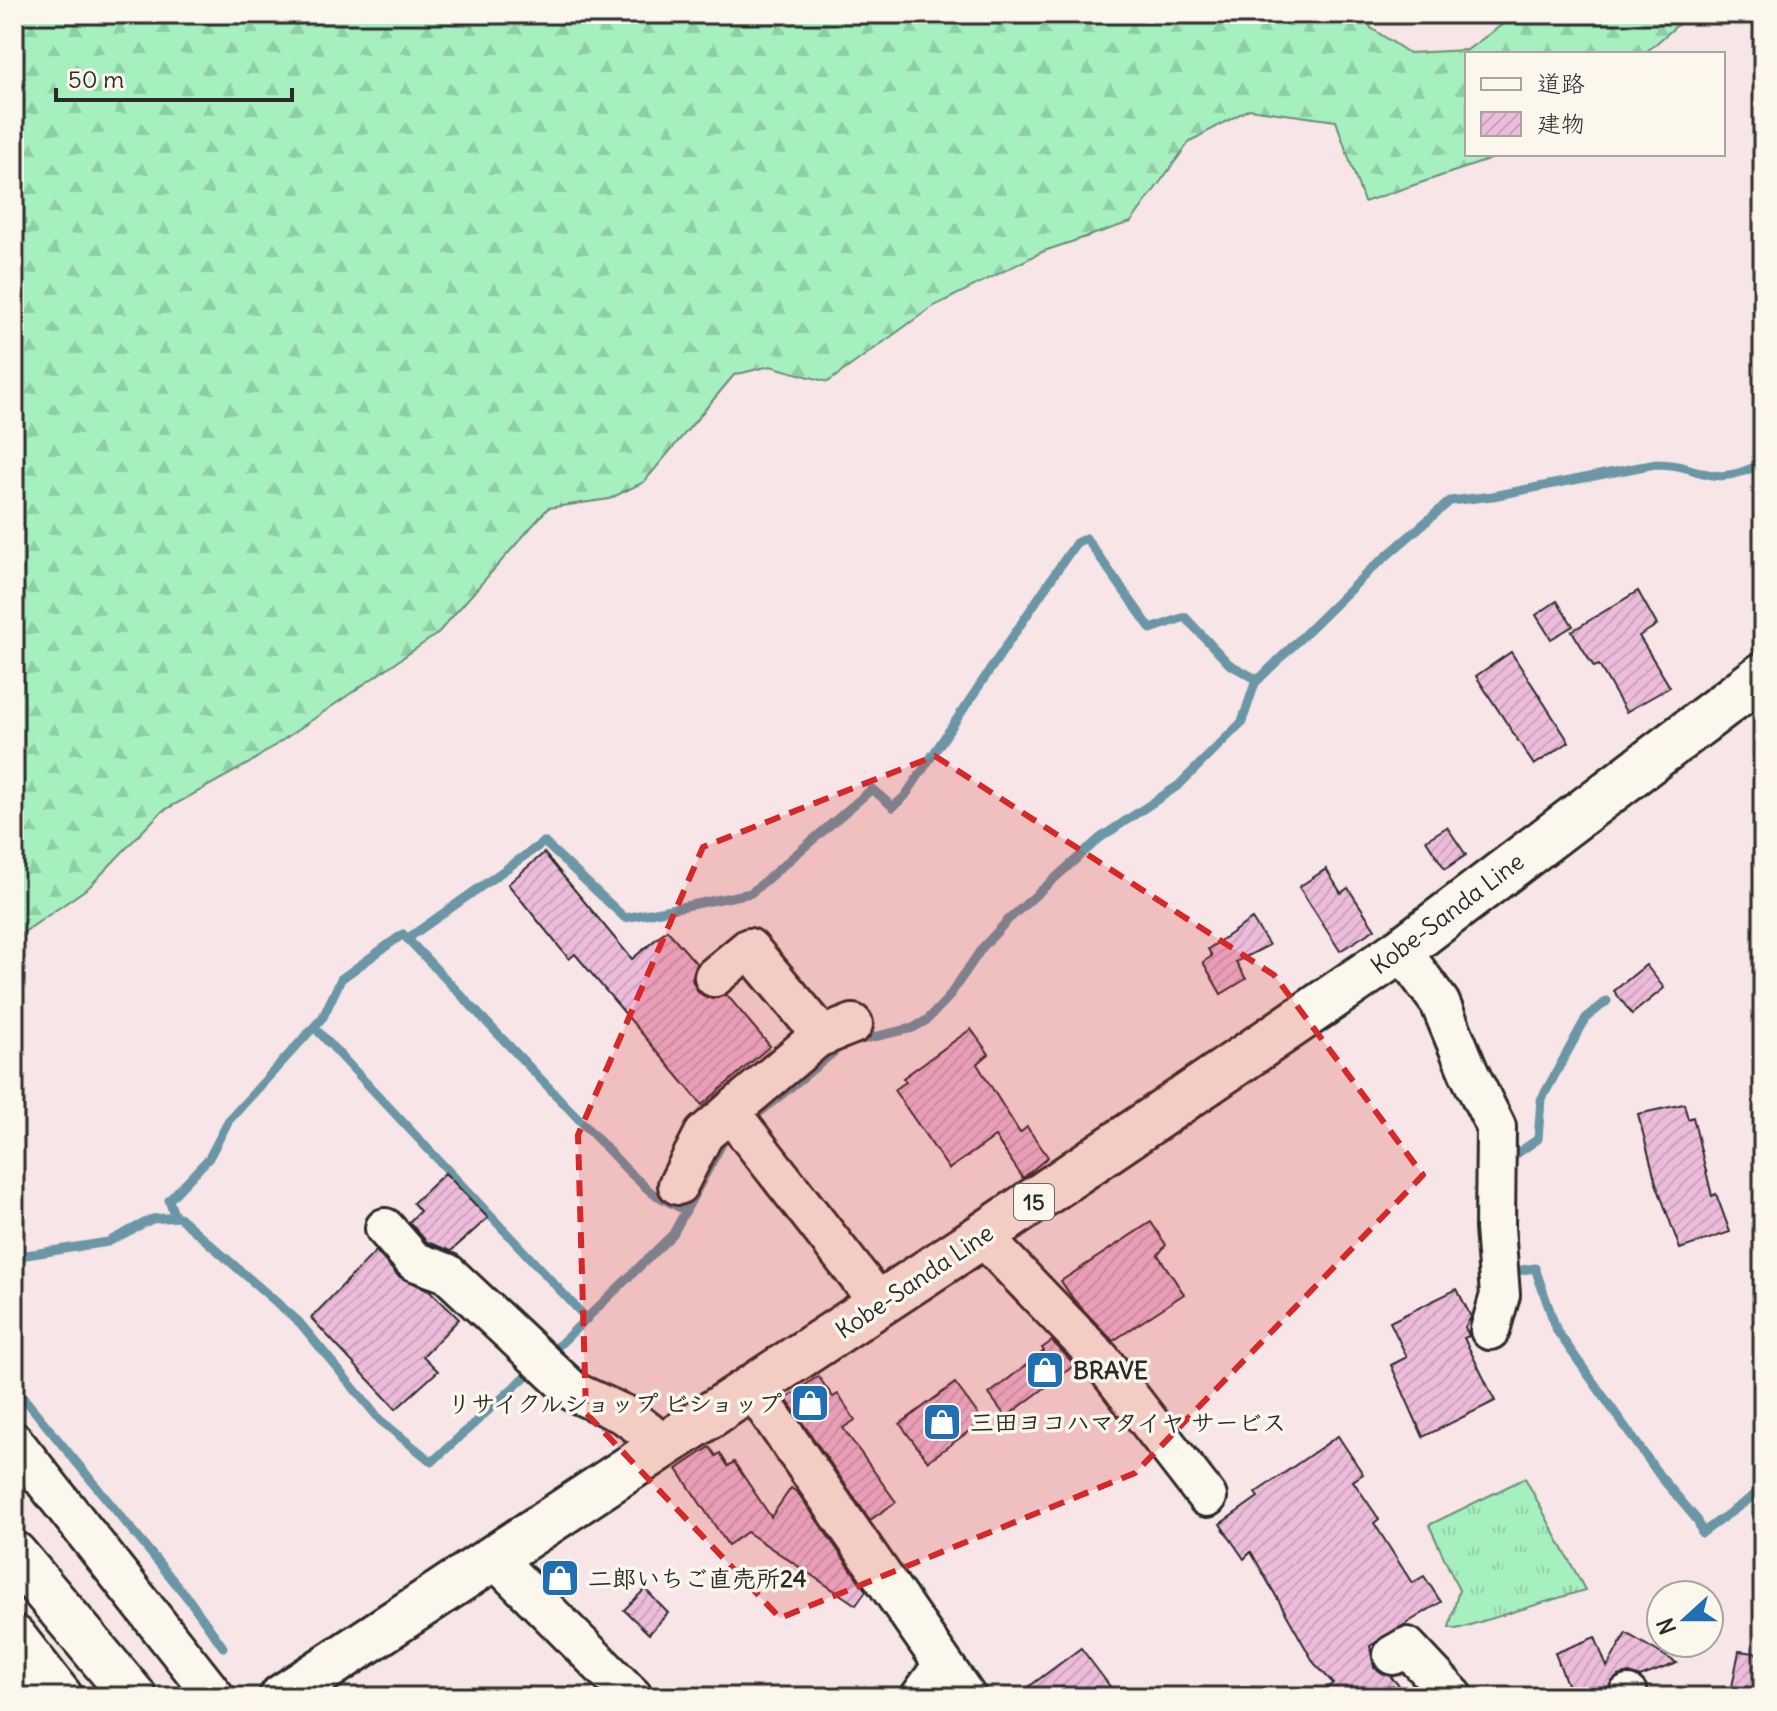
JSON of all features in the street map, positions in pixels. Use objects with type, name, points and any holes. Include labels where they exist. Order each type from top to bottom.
[{"type":"main road","name":"Kobe-Sanda Line","points":[[282,1697],[982,1236],[1401,950],[1763,675]]},
{"type":"main road","points":[[14,1554],[134,1697]]},
{"type":"main road","points":[[14,1638],[60,1697]]},
{"type":"street","points":[[714,977],[749,948],[811,1022],[817,1038]]},
{"type":"street","points":[[1401,950],[1440,1003],[1496,1127],[1495,1228],[1500,1295],[1490,1330]]},
{"type":"street","points":[[678,1185],[704,1134],[817,1038],[853,1024]]},
{"type":"street","points":[[730,1112],[880,1304]]},
{"type":"street","points":[[385,1228],[414,1261],[447,1273],[574,1392],[625,1415],[648,1432],[660,1450]]},
{"type":"street","points":[[982,1236],[1101,1360],[1207,1497]]},
{"type":"street","points":[[752,1388],[966,1697]]},
{"type":"street","points":[[14,1442],[215,1697]]},
{"type":"street","points":[[494,1558],[633,1697]]},
{"type":"street","points":[[1393,1655],[1407,1647],[1444,1685]]},
{"type":"street","points":[[920,1697],[943,1665]]},
{"type":"highlighted area","points":[[935,756],[1274,975],[1423,1175],[1135,1473],[780,1618],[586,1413],[578,1135],[703,847]]},
{"type":"green space","points":[[14,14],[1365,14],[1371,28],[1409,53],[1467,50],[1517,14],[1690,14],[1646,52],[1465,52],[1465,156],[1500,156],[1364,202],[1336,121],[1249,109],[1190,141],[1131,222],[1044,251],[932,307],[828,382],[770,366],[734,375],[644,482],[609,499],[548,508],[437,634],[248,764],[161,812],[89,887],[14,939]]},
{"type":"green space","points":[[1525,1478],[1585,1590],[1457,1629],[1449,1627],[1459,1590],[1429,1525]]},
{"type":"building","points":[[1638,591],[1657,625],[1639,636],[1670,687],[1626,712],[1599,665],[1594,667],[1572,631]]},
{"type":"building","points":[[1557,601],[1573,626],[1551,639],[1536,615]]},
{"type":"building","points":[[1511,652],[1569,742],[1534,765],[1476,676]]},
{"type":"building","points":[[1447,827],[1466,855],[1445,869],[1426,840]]},
{"type":"building","points":[[544,853],[632,959],[667,930],[697,964],[692,980],[698,992],[707,998],[727,995],[770,1046],[702,1105],[575,954],[569,959],[508,884]]},
{"type":"building","points":[[1326,869],[1341,893],[1348,888],[1375,929],[1340,951],[1299,887]]},
{"type":"building","points":[[1252,919],[1269,945],[1236,962],[1246,979],[1221,994],[1203,962],[1212,956],[1208,949]]},
{"type":"building","points":[[1646,965],[1664,988],[1632,1014],[1614,991]]},
{"type":"building","points":[[971,1029],[989,1054],[977,1064],[1020,1133],[1027,1127],[1048,1157],[1023,1178],[995,1137],[949,1169],[894,1090],[906,1082],[903,1078]]},
{"type":"building","points":[[1684,1104],[1688,1119],[1693,1117],[1712,1196],[1716,1194],[1730,1232],[1680,1249],[1656,1183],[1638,1114]]},
{"type":"building","points":[[445,1173],[488,1218],[451,1251],[427,1242],[409,1222],[420,1211],[413,1203]]},
{"type":"building","points":[[1151,1222],[1166,1245],[1158,1255],[1184,1294],[1113,1341],[1074,1300],[1061,1281]]},
{"type":"building","points":[[376,1251],[398,1276],[429,1290],[459,1319],[423,1356],[438,1371],[396,1409],[311,1318]]},
{"type":"building","points":[[1457,1289],[1471,1317],[1465,1327],[1469,1336],[1464,1338],[1495,1401],[1423,1437],[1391,1365],[1407,1357],[1390,1322]]},
{"type":"building","name":"BRAVE","points":[[1052,1341],[1075,1365],[1006,1417],[989,1394],[1044,1351],[1042,1348]]},
{"type":"building","points":[[818,1376],[833,1397],[838,1394],[855,1420],[843,1428],[896,1502],[870,1520],[786,1399]]},
{"type":"building","name":"三田ヨコハマタイヤ サービス","points":[[955,1383],[983,1421],[928,1461],[900,1424]]},
{"type":"building","points":[[1338,1436],[1363,1474],[1353,1481],[1379,1519],[1374,1523],[1412,1583],[1424,1576],[1441,1602],[1370,1646],[1374,1667],[1391,1677],[1410,1697],[1317,1697],[1333,1683],[1314,1663],[1251,1552],[1244,1559],[1220,1524],[1258,1497],[1255,1493]]},
{"type":"building","points":[[710,1447],[716,1456],[720,1453],[728,1466],[734,1462],[771,1517],[791,1488],[798,1493],[866,1591],[856,1605],[747,1532],[728,1545],[677,1469]]},
{"type":"building","points":[[645,1589],[668,1613],[649,1634],[624,1610]]},
{"type":"building","points":[[1626,1633],[1645,1644],[1645,1659],[1670,1659],[1677,1663],[1640,1677],[1629,1673],[1618,1676],[1607,1689],[1588,1697],[1572,1697],[1555,1653],[1595,1637],[1607,1667]]},
{"type":"building","points":[[1081,1648],[1118,1697],[1015,1697]]},
{"type":"building","points":[[1739,1651],[1763,1654],[1763,1697],[1730,1697]]},
{"type":"waterway","points":[[856,1041],[913,1028],[927,1020],[948,998],[982,948],[1008,920],[1100,838],[1179,785],[1242,722],[1255,683],[1369,571],[1450,501],[1493,496],[1655,464],[1718,476],[1745,471],[1763,463]]},
{"type":"waterway","points":[[407,939],[544,842],[625,918],[751,893],[872,789],[893,807],[905,796],[1076,543],[1086,538],[1151,629],[1185,617],[1229,664],[1258,680]]},
{"type":"waterway","points":[[174,1215],[169,1200],[209,1158],[229,1120],[323,1017],[341,979],[403,934],[628,1171],[652,1193],[686,1211]]},
{"type":"waterway","points":[[1511,1164],[1512,1157],[1538,1139],[1541,1100],[1586,1018],[1607,1001]]},
{"type":"waterway","points":[[314,1027],[587,1319]]},
{"type":"waterway","points":[[748,1122],[839,1048]]},
{"type":"waterway","points":[[548,1356],[673,1234],[724,1140],[730,1136]]},
{"type":"waterway","points":[[14,1257],[108,1242],[152,1219],[179,1217],[299,1322],[380,1420],[432,1462],[537,1366]]},
{"type":"waterway","points":[[1515,1271],[1535,1268],[1557,1331],[1660,1476],[1698,1521],[1702,1533],[1763,1489]]},
{"type":"waterway","points":[[14,1386],[190,1601],[223,1647]]},
{"type":"place","name":"BRAVE","points":[[1045,1370]]},
{"type":"place","name":"リサイクルショップ ビショップ","points":[[810,1403]]},
{"type":"place","name":"三田ヨコハマタイヤ サービス","points":[[942,1422]]},
{"type":"place","name":"二郎いちご直売所24","points":[[560,1578]]}]
